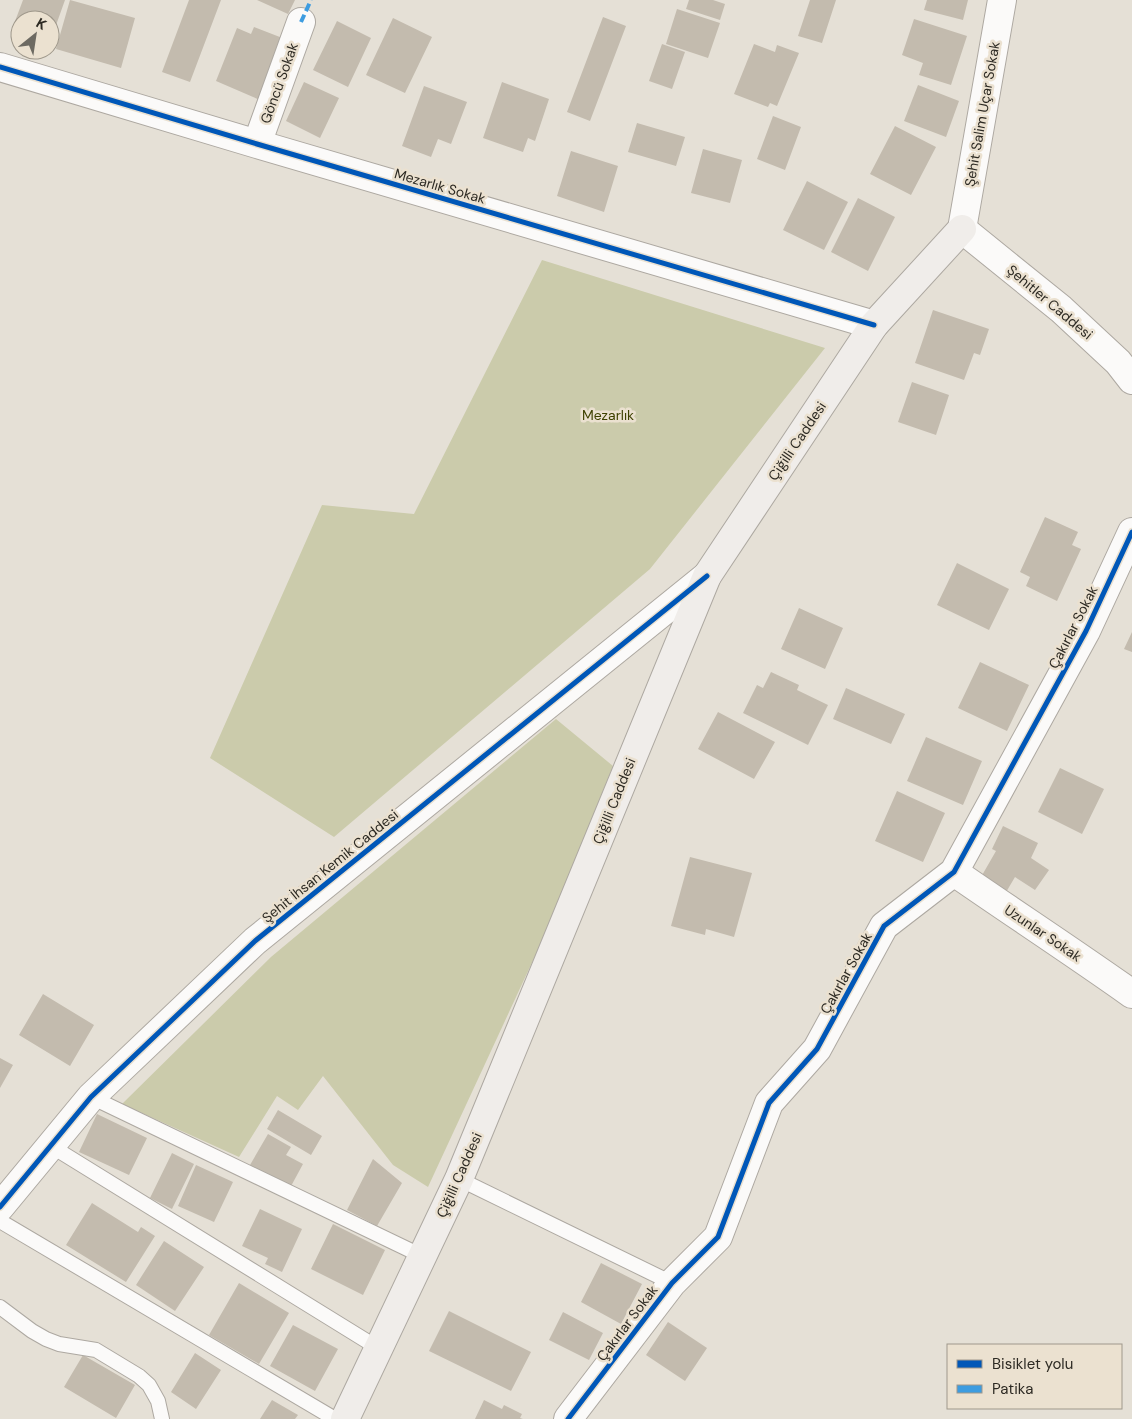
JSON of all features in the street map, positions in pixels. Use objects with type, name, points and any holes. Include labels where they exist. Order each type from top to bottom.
[{"type":"main road","name":"Çiğilli Caddesi","points":[[345,1419],[459,1179],[707,576],[874,325],[962,229]]},
{"type":"street","name":"Şehit Salim Uçar Sokak","points":[[962,229],[1002,0]]},
{"type":"street","name":"Göncü Sokak","points":[[257,144],[301,22]]},
{"type":"street","name":"Mezarlık Sokak","points":[[0,67],[874,325]]},
{"type":"street","name":"Şehitler Caddesi","points":[[962,229],[1061,309],[1118,362],[1132,380]]},
{"type":"street","name":"Çakırlar Sokak","points":[[568,1419],[672,1283],[718,1237],[769,1104],[817,1049],[884,926],[954,872],[1086,631],[1132,532]]},
{"type":"street","name":"Şehit İhsan Kemik Caddesi","points":[[0,1208],[91,1097],[255,941],[707,576]]},
{"type":"street","name":"Uzunlar Sokak","points":[[954,872],[1132,994]]},
{"type":"lane","points":[[91,1097],[422,1256]]},
{"type":"lane","points":[[51,1146],[378,1348]]},
{"type":"lane","points":[[459,1179],[672,1283]]},
{"type":"lane","points":[[0,1221],[335,1419]]},
{"type":"lane","points":[[0,1307],[46,1339],[59,1344],[96,1350],[139,1376],[149,1385],[158,1401],[162,1419]]},
{"type":"green space","name":"Mezarlık","points":[[542,260],[825,348],[650,569],[334,837],[210,758],[322,505],[414,514]]},
{"type":"green space","points":[[556,719],[613,766],[548,928],[428,1187],[393,1165],[323,1076],[298,1110],[277,1096],[239,1157],[122,1104],[271,957]]},
{"type":"building","points":[[23,0],[65,0],[60,14],[60,10],[19,10]]},
{"type":"building","points":[[70,0],[135,18],[121,68],[60,50],[60,35]]},
{"type":"building","points":[[189,0],[221,0],[190,82],[162,72]]},
{"type":"building","points":[[257,0],[295,0],[288,14]]},
{"type":"building","points":[[689,0],[713,0],[725,4],[720,20],[686,9]]},
{"type":"building","points":[[810,0],[836,0],[822,43],[798,36]]},
{"type":"building","points":[[927,0],[968,0],[963,20],[924,10]]},
{"type":"building","points":[[677,9],[720,23],[708,58],[666,44]]},
{"type":"building","points":[[603,17],[626,26],[590,121],[567,112]]},
{"type":"building","points":[[393,18],[432,37],[405,93],[366,75]]},
{"type":"building","points":[[914,19],[967,36],[951,85],[919,75],[923,63],[902,55]]},
{"type":"building","points":[[337,21],[371,38],[348,87],[313,70]]},
{"type":"building","points":[[254,27],[285,39],[260,100],[216,81],[237,28],[251,34]]},
{"type":"building","points":[[662,44],[685,52],[672,89],[649,81]]},
{"type":"building","points":[[754,44],[775,52],[777,45],[799,53],[777,106],[770,103],[768,107],[734,94]]},
{"type":"building","points":[[304,82],[339,98],[320,138],[286,121]]},
{"type":"building","points":[[502,82],[549,99],[535,141],[528,138],[523,152],[483,138]]},
{"type":"building","points":[[918,85],[959,101],[946,137],[904,121]]},
{"type":"building","points":[[424,86],[467,102],[451,144],[438,139],[431,157],[402,146]]},
{"type":"building","points":[[773,116],[801,127],[785,170],[757,159]]},
{"type":"building","points":[[637,123],[685,137],[676,166],[628,152]]},
{"type":"building","points":[[895,126],[936,147],[911,195],[870,174]]},
{"type":"building","points":[[703,149],[742,160],[730,203],[691,193]]},
{"type":"building","points":[[571,151],[618,166],[604,212],[557,196]]},
{"type":"building","points":[[807,181],[848,202],[824,250],[783,230]]},
{"type":"building","points":[[858,198],[895,217],[868,271],[831,252]]},
{"type":"building","points":[[933,310],[989,329],[980,355],[974,353],[964,380],[915,363]]},
{"type":"building","points":[[912,382],[949,395],[936,435],[898,422]]},
{"type":"building","points":[[1045,517],[1078,532],[1072,545],[1081,549],[1057,601],[1026,586],[1030,577],[1020,572]]},
{"type":"building","points":[[957,563],[1009,589],[989,630],[937,605]]},
{"type":"building","points":[[799,608],[843,628],[825,669],[781,649]]},
{"type":"building","points":[[1132,632],[1132,652],[1124,649]]},
{"type":"building","points":[[980,662],[1029,685],[1007,731],[958,708]]},
{"type":"building","points":[[771,672],[799,685],[797,690],[828,705],[808,745],[743,713],[757,685],[763,688]]},
{"type":"building","points":[[846,688],[905,714],[891,744],[833,719]]},
{"type":"building","points":[[718,712],[775,742],[754,779],[698,749]]},
{"type":"building","points":[[926,737],[982,761],[963,805],[907,781]]},
{"type":"building","points":[[1060,768],[1104,789],[1082,834],[1038,812]]},
{"type":"building","points":[[897,791],[945,813],[923,862],[875,841]]},
{"type":"building","points":[[1003,826],[1038,843],[1031,858],[1049,870],[1035,890],[1015,877],[1002,899],[977,884],[996,851],[992,849]]},
{"type":"building","points":[[690,857],[752,873],[734,937],[706,929],[705,935],[671,926]]},
{"type":"building","points":[[43,994],[94,1025],[70,1066],[19,1035]]},
{"type":"building","points":[[0,1058],[13,1065],[0,1088]]},
{"type":"building","points":[[278,1110],[322,1136],[311,1155],[267,1129]]},
{"type":"building","points":[[97,1114],[147,1138],[129,1175],[79,1152]]},
{"type":"building","points":[[268,1134],[291,1147],[286,1155],[303,1164],[290,1188],[250,1165]]},
{"type":"building","points":[[172,1153],[194,1164],[172,1209],[150,1198]]},
{"type":"building","points":[[373,1159],[402,1183],[377,1226],[347,1210]]},
{"type":"building","points":[[196,1165],[233,1182],[214,1222],[178,1206]]},
{"type":"building","points":[[92,1203],[138,1232],[141,1227],[155,1236],[126,1282],[66,1245]]},
{"type":"building","points":[[260,1209],[302,1229],[282,1272],[265,1264],[268,1258],[242,1246]]},
{"type":"building","points":[[333,1224],[385,1250],[363,1295],[311,1269]]},
{"type":"building","points":[[164,1241],[204,1267],[175,1311],[136,1285]]},
{"type":"building","points":[[601,1263],[642,1284],[621,1324],[581,1302]]},
{"type":"building","points":[[239,1283],[289,1313],[259,1364],[209,1335]]},
{"type":"building","points":[[449,1311],[531,1352],[511,1391],[429,1351]]},
{"type":"building","points":[[563,1312],[603,1333],[589,1360],[549,1340]]},
{"type":"building","points":[[668,1322],[707,1348],[685,1381],[646,1355]]},
{"type":"building","points":[[293,1325],[338,1349],[315,1391],[270,1366]]},
{"type":"building","points":[[195,1353],[221,1370],[196,1409],[171,1392]]},
{"type":"building","points":[[83,1355],[135,1385],[116,1418],[64,1387]]},
{"type":"building","points":[[272,1400],[298,1415],[295,1419],[260,1419]]},
{"type":"building","points":[[484,1400],[502,1409],[504,1405],[522,1414],[520,1418],[523,1419],[475,1419]]},
{"type":"marked path","points":[[301,22],[311,0]]},
{"type":"cycle path","points":[[0,67],[874,325]]},
{"type":"cycle path","points":[[568,1419],[672,1283],[718,1237],[769,1103],[817,1049],[884,926],[954,872],[1086,631],[1132,532]]},
{"type":"cycle path","points":[[0,1207],[91,1097],[255,941],[707,576]]}]
